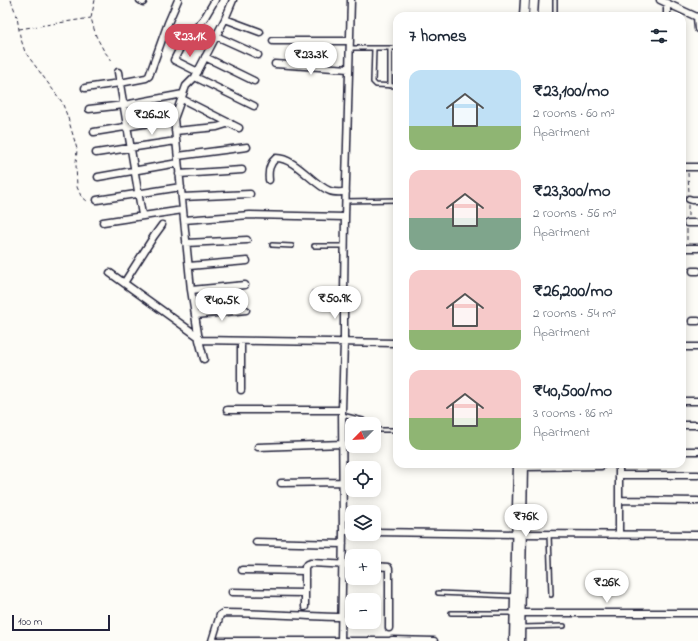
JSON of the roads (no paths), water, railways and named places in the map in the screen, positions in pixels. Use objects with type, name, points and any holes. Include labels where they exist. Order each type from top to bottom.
[{"type":"street","points":[[140,0],[143,2],[144,0]]},
{"type":"street","points":[[84,88],[120,84],[149,76],[178,0]]},
{"type":"street","points":[[215,0],[205,17],[181,46],[174,60],[254,106]]},
{"type":"street","points":[[204,360],[191,290],[174,119],[186,86],[196,74],[233,0]]},
{"type":"street","points":[[341,641],[345,217],[351,0]]},
{"type":"street","points":[[524,12],[525,0],[534,1],[533,12]]},
{"type":"street","points":[[660,0],[697,16],[698,29]]},
{"type":"street","points":[[667,3],[667,12]]},
{"type":"street","points":[[224,19],[260,32]]},
{"type":"street","points":[[216,36],[258,55]]},
{"type":"street","points":[[273,41],[349,45]]},
{"type":"street","points":[[205,57],[254,81]]},
{"type":"street","points":[[275,64],[349,69]]},
{"type":"street","points":[[118,72],[142,215]]},
{"type":"street","points":[[89,109],[183,96],[239,128]]},
{"type":"street","points":[[94,132],[174,119]]},
{"type":"street","points":[[175,131],[217,127],[230,123]]},
{"type":"street","points":[[96,153],[176,141]]},
{"type":"street","points":[[178,156],[247,147]]},
{"type":"street","points":[[269,180],[268,170],[270,164],[276,158],[281,158],[294,165],[326,189],[332,192],[346,192]]},
{"type":"street","points":[[98,177],[178,163]]},
{"type":"street","points":[[686,167],[698,167]]},
{"type":"street","points":[[180,174],[242,170]]},
{"type":"street","points":[[97,200],[181,187]]},
{"type":"street","points":[[182,197],[250,194]]},
{"type":"street","points":[[689,199],[698,200]]},
{"type":"street","points":[[103,222],[183,210]]},
{"type":"street","points":[[184,220],[250,215],[345,217]]},
{"type":"street","points":[[687,223],[698,223]]},
{"type":"street","points":[[124,283],[162,225]]},
{"type":"street","points":[[186,243],[247,240]]},
{"type":"street","points":[[688,248],[698,248]]},
{"type":"street","points":[[189,266],[247,261]]},
{"type":"street","points":[[110,273],[199,339],[393,343]]},
{"type":"street","points":[[191,290],[245,285]]},
{"type":"street","points":[[196,315],[246,310]]},
{"type":"street","points":[[241,341],[241,390]]},
{"type":"street","points":[[686,347],[698,347]]},
{"type":"street","points":[[686,401],[698,401]]},
{"type":"street","points":[[227,410],[342,413]]},
{"type":"street","points":[[686,425],[698,425]]},
{"type":"street","points":[[258,447],[343,444]]},
{"type":"street","points":[[686,451],[698,450]]},
{"type":"street","points":[[514,641],[517,613],[521,468]]},
{"type":"street","points":[[619,468],[619,535]]},
{"type":"street","points":[[619,475],[698,475]]},
{"type":"street","points":[[281,483],[342,482]]},
{"type":"street","points":[[619,500],[698,501]]},
{"type":"street","points":[[381,532],[698,535]]},
{"type":"street","points":[[519,534],[514,596],[520,627],[520,641]]},
{"type":"street","points":[[256,542],[343,544]]},
{"type":"street","points":[[305,607],[305,567],[307,564],[342,565]]},
{"type":"street","points":[[381,566],[388,567],[389,569],[389,628]]},
{"type":"street","points":[[242,570],[305,571]]},
{"type":"street","points":[[232,592],[306,593]]},
{"type":"street","points":[[341,617],[223,613],[220,615],[212,641],[434,641]]},
{"type":"street","points":[[517,613],[698,613]]},
{"type":"lane","points":[[555,0],[555,12]]},
{"type":"lane","points":[[349,45],[390,48],[390,86],[376,85],[373,82],[374,48]]},
{"type":"lane","points":[[346,201],[393,200]]},
{"type":"lane","points":[[272,246],[292,246]]},
{"type":"lane","points":[[314,246],[345,246]]},
{"type":"lane","points":[[314,293],[344,294]]},
{"type":"lane","points":[[342,413],[354,417]]},
{"type":"lane","points":[[381,430],[393,430]]},
{"type":"lane","points":[[549,534],[551,595]]},
{"type":"lane","points":[[438,593],[514,596]]},
{"type":"lane","points":[[451,613],[517,613]]},
{"type":"lane","points":[[520,627],[564,626]]}]
